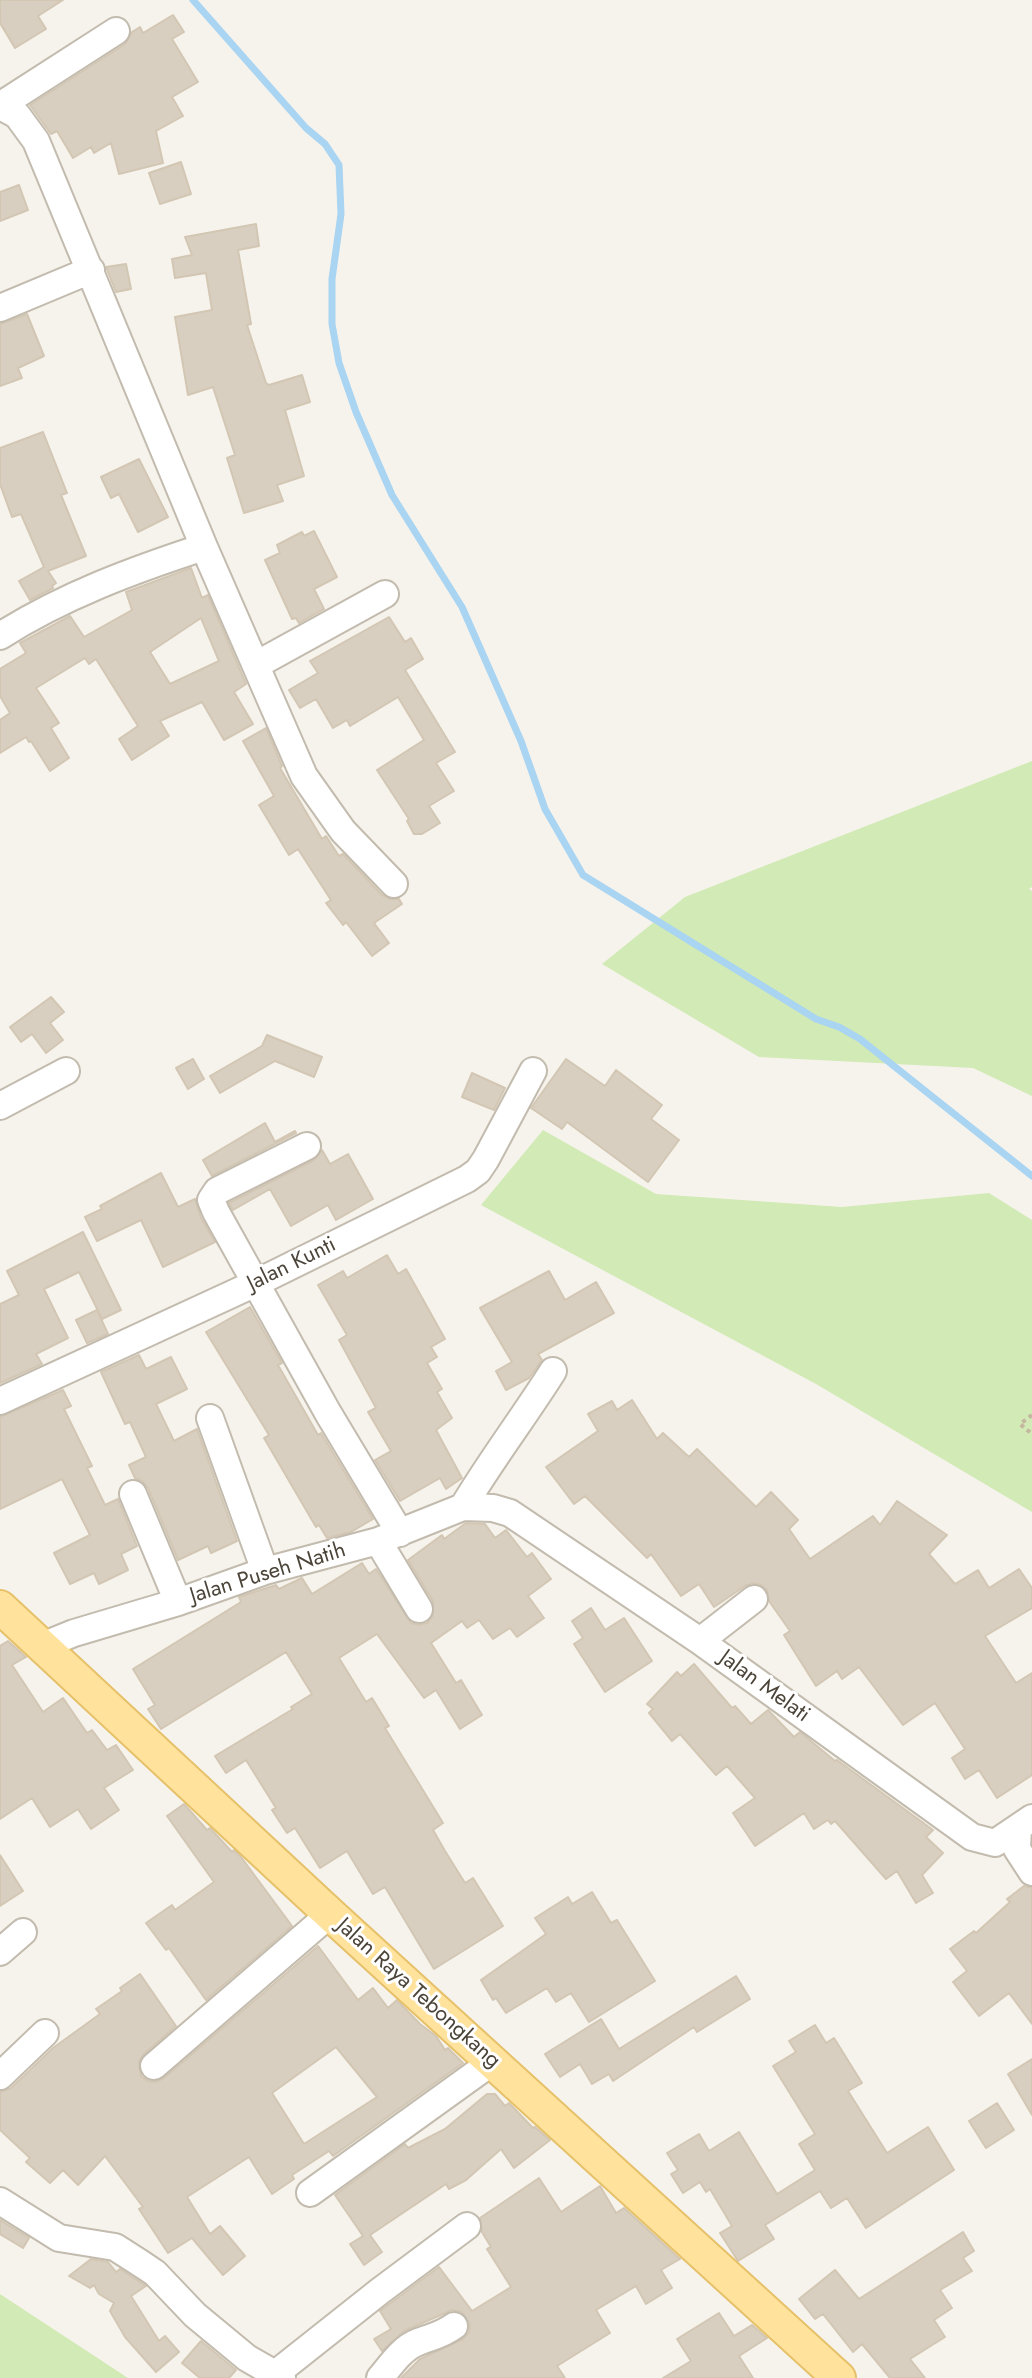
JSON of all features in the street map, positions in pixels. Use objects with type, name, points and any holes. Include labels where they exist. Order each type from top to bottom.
[{"type":"main road","name":"Jalan Raya Tebongkang","points":[[0,1607],[330,1914],[839,2378]]},
{"type":"street","points":[[116,31],[0,106],[17,115],[36,141],[204,547],[304,776],[343,831],[394,884]]},
{"type":"street","points":[[0,308],[91,270]]},
{"type":"street","points":[[2,631],[131,570],[204,547]]},
{"type":"street","points":[[256,665],[385,594]]},
{"type":"street","points":[[0,1106],[66,1071]]},
{"type":"street","name":"Jalan Kunti","points":[[0,1401],[256,1283],[467,1179],[478,1171],[486,1159],[533,1071]]},
{"type":"street","points":[[307,1146],[217,1191],[211,1200],[328,1413],[389,1537],[419,1609]]},
{"type":"street","points":[[463,1507],[491,1460],[525,1416],[553,1371]]},
{"type":"street","points":[[210,1418],[265,1571]]},
{"type":"street","points":[[133,1494],[178,1602]]},
{"type":"street","name":"Jalan Puseh Natih","points":[[42,1646],[265,1571],[389,1537],[463,1507],[493,1508]]},
{"type":"street","name":"Jalan Melati","points":[[493,1508],[510,1513],[700,1641],[972,1837],[995,1843],[1025,1823]]},
{"type":"street","points":[[700,1641],[754,1599]]},
{"type":"street","points":[[1025,1823],[1017,1849],[1032,1872]]},
{"type":"street","points":[[154,2066],[330,1914]]},
{"type":"street","points":[[0,1952],[23,1932]]},
{"type":"street","points":[[0,2076],[45,2033]]},
{"type":"street","points":[[310,2193],[492,2062]]},
{"type":"street","points":[[0,2201],[59,2238],[115,2247],[155,2273],[195,2315],[247,2358],[278,2376],[380,2291],[467,2226]]},
{"type":"street","points":[[380,2378],[413,2344],[439,2337],[454,2326]]},
{"type":"path","points":[[1032,1415],[1020,1424],[1032,1434]]},
{"type":"green space","points":[[1032,761],[1032,887],[1029,889],[1032,891],[1032,1096],[973,1068],[759,1057],[602,964],[685,897]]},
{"type":"green space","points":[[543,1130],[656,1194],[842,1207],[989,1193],[1032,1220],[1032,1512],[816,1384],[481,1205]]},
{"type":"green space","points":[[0,2294],[128,2378],[0,2378]]},
{"type":"building","points":[[0,0],[63,0],[38,16],[46,29],[15,48],[0,23]]},
{"type":"building","points":[[173,15],[184,32],[172,39],[198,82],[172,97],[183,116],[156,131],[163,163],[119,174],[111,143],[94,153],[91,147],[73,158],[57,131],[51,134],[30,105],[125,44],[132,32],[140,27],[143,33]]},
{"type":"building","points":[[181,162],[191,194],[160,204],[149,173]]},
{"type":"building","points":[[19,185],[28,210],[0,221],[0,192]]},
{"type":"building","points":[[256,224],[259,246],[238,250],[251,324],[247,325],[266,383],[269,385],[302,375],[310,402],[285,410],[304,476],[277,485],[283,501],[244,513],[227,458],[235,455],[213,387],[188,395],[175,317],[212,310],[206,273],[175,278],[172,259],[192,255],[185,237]]},
{"type":"building","points":[[126,264],[131,289],[116,292],[106,267]]},
{"type":"building","points":[[27,314],[44,356],[18,368],[22,378],[0,386],[0,324]]},
{"type":"building","points":[[43,432],[67,493],[61,495],[86,556],[48,571],[56,583],[53,588],[30,600],[19,581],[44,567],[21,514],[12,517],[0,484],[0,448]]},
{"type":"building","points":[[139,459],[168,517],[138,532],[119,494],[111,498],[101,477]]},
{"type":"building","points":[[314,531],[337,577],[314,589],[324,609],[299,623],[296,618],[292,619],[265,560],[280,553],[277,545],[302,532],[304,536]]},
{"type":"building","points":[[191,568],[202,598],[208,595],[246,684],[234,692],[253,724],[224,740],[202,702],[160,721],[169,736],[132,760],[119,739],[138,726],[96,659],[89,664],[85,658],[36,688],[59,723],[51,728],[69,758],[50,771],[26,737],[0,753],[0,720],[10,713],[0,696],[0,669],[26,653],[20,643],[70,616],[84,637],[132,610],[126,592]],"holes":[[[201,618],[219,661],[170,684],[150,652]]]},
{"type":"building","points":[[389,617],[405,642],[411,638],[423,659],[405,670],[455,752],[436,763],[454,791],[429,806],[440,823],[422,834],[414,834],[407,821],[409,819],[377,770],[424,740],[398,697],[350,726],[347,720],[333,728],[316,699],[300,708],[289,690],[318,673],[310,661]]},
{"type":"building","points":[[266,728],[282,766],[280,768],[322,839],[326,836],[339,856],[343,854],[382,895],[399,899],[402,904],[374,923],[389,943],[372,956],[346,922],[343,925],[326,903],[331,900],[298,849],[289,855],[259,805],[274,796],[243,741]]},
{"type":"building","points":[[51,997],[64,1012],[50,1023],[63,1040],[46,1053],[32,1034],[21,1042],[10,1027]]},
{"type":"building","points":[[267,1035],[322,1057],[314,1077],[275,1061],[220,1093],[210,1076],[262,1046]]},
{"type":"building","points":[[193,1059],[204,1079],[188,1089],[176,1068]]},
{"type":"building","points":[[566,1059],[605,1086],[616,1070],[662,1105],[651,1119],[679,1140],[648,1182],[567,1122],[562,1129],[531,1108]]},
{"type":"building","points":[[472,1073],[505,1088],[494,1110],[462,1097]]},
{"type":"building","points":[[265,1123],[275,1142],[296,1133],[212,1176],[203,1160]]},
{"type":"building","points":[[322,1150],[330,1164],[348,1154],[373,1199],[336,1220],[328,1205],[291,1226],[270,1189],[233,1210],[229,1203],[314,1160]]},
{"type":"building","points":[[161,1173],[178,1207],[195,1199],[201,1218],[215,1242],[163,1267],[141,1220],[97,1241],[85,1217]]},
{"type":"building","points":[[83,1232],[121,1310],[102,1319],[79,1272],[44,1289],[68,1338],[36,1354],[42,1364],[0,1383],[0,1304],[19,1295],[7,1271]]},
{"type":"building","points":[[387,1255],[398,1274],[406,1269],[445,1339],[431,1347],[437,1357],[427,1363],[442,1389],[437,1392],[452,1418],[436,1430],[462,1478],[446,1489],[440,1478],[400,1501],[375,1460],[391,1451],[368,1412],[376,1408],[339,1340],[347,1335],[318,1285],[343,1271],[347,1278]]},
{"type":"building","points":[[549,1271],[565,1300],[596,1282],[614,1313],[538,1354],[542,1360],[529,1378],[506,1390],[496,1371],[512,1362],[480,1308]]},
{"type":"building","points":[[250,1307],[282,1363],[278,1365],[318,1435],[321,1433],[373,1519],[351,1532],[327,1538],[319,1525],[316,1527],[264,1438],[269,1435],[206,1332]]},
{"type":"building","points":[[97,1310],[108,1334],[87,1343],[76,1320]]},
{"type":"building","points":[[139,1355],[146,1369],[171,1357],[187,1389],[156,1404],[174,1441],[197,1429],[237,1541],[211,1553],[208,1546],[178,1560],[148,1488],[135,1478],[129,1465],[146,1457],[130,1422],[125,1424],[101,1372]]},
{"type":"building","points":[[63,1390],[71,1406],[64,1409],[92,1466],[87,1468],[105,1505],[118,1499],[137,1546],[121,1554],[128,1570],[99,1584],[94,1573],[70,1584],[54,1553],[90,1535],[62,1479],[0,1509],[0,1417]]},
{"type":"building","points":[[632,1400],[657,1439],[663,1433],[689,1457],[697,1449],[756,1507],[771,1492],[798,1520],[789,1529],[810,1559],[873,1516],[880,1525],[897,1501],[947,1535],[929,1554],[955,1584],[978,1570],[989,1588],[1019,1569],[1032,1588],[1032,1608],[985,1636],[1016,1683],[1032,1673],[1032,1775],[997,1798],[979,1770],[965,1779],[952,1758],[965,1749],[935,1703],[903,1725],[859,1667],[842,1679],[837,1671],[816,1686],[784,1635],[790,1631],[769,1601],[767,1590],[761,1585],[753,1583],[745,1586],[714,1607],[699,1584],[681,1596],[651,1554],[647,1558],[585,1496],[574,1504],[546,1467],[598,1431],[588,1414],[612,1401],[617,1410]]},
{"type":"building","points":[[466,1523],[485,1524],[495,1538],[506,1530],[527,1557],[532,1553],[551,1579],[528,1596],[544,1618],[517,1637],[510,1628],[493,1639],[479,1620],[467,1628],[462,1621],[431,1643],[456,1683],[461,1680],[482,1715],[460,1729],[436,1690],[424,1698],[377,1634],[339,1658],[366,1702],[372,1698],[389,1726],[385,1728],[443,1823],[433,1830],[445,1851],[465,1883],[473,1878],[503,1926],[434,1969],[385,1887],[373,1894],[347,1851],[320,1868],[295,1828],[287,1833],[272,1810],[276,1808],[246,1760],[226,1773],[215,1756],[293,1709],[291,1707],[312,1694],[286,1652],[161,1729],[148,1709],[155,1705],[133,1669],[241,1602],[239,1597],[276,1585],[279,1589],[302,1578],[312,1594],[362,1563],[369,1574],[376,1569],[411,1623],[427,1623],[433,1616],[433,1601],[408,1560],[442,1535],[444,1539]]},
{"type":"building","points":[[591,1608],[605,1630],[624,1618],[652,1661],[605,1692],[574,1644],[583,1638],[572,1621]]},
{"type":"building","points":[[8,1641],[26,1657],[12,1665],[43,1712],[63,1698],[87,1733],[92,1730],[107,1750],[116,1745],[133,1770],[104,1788],[119,1810],[91,1829],[78,1809],[50,1827],[32,1798],[0,1819],[0,1646]]},
{"type":"building","points":[[694,1664],[732,1708],[735,1706],[751,1724],[768,1710],[794,1737],[800,1732],[835,1761],[933,1830],[926,1837],[943,1853],[922,1875],[933,1893],[916,1903],[897,1871],[886,1879],[835,1821],[831,1824],[828,1820],[814,1829],[804,1813],[755,1846],[733,1813],[755,1798],[727,1766],[716,1775],[680,1734],[672,1741],[649,1713],[653,1709],[647,1704],[677,1672],[681,1676]]},
{"type":"building","points":[[184,1804],[207,1830],[210,1828],[232,1852],[234,1850],[241,1857],[292,1926],[206,2000],[169,1948],[166,1950],[146,1923],[172,1905],[175,1910],[214,1882],[167,1816]]},
{"type":"building","points":[[0,1855],[23,1891],[0,1906]]},
{"type":"building","points":[[1024,1886],[1032,1888],[1032,2024],[1009,1993],[979,2016],[953,1982],[967,1971],[950,1949],[974,1931],[976,1933],[1010,1902],[1007,1899]]},
{"type":"building","points":[[592,1892],[611,1923],[617,1920],[655,1981],[589,2022],[571,1993],[556,2002],[547,1988],[506,2013],[496,1998],[493,2000],[481,1980],[546,1934],[535,1918],[568,1897],[572,1904]]},
{"type":"building","points":[[318,1946],[358,2000],[373,1988],[388,2008],[397,2000],[436,2036],[445,2050],[448,2048],[463,2063],[333,2156],[329,2151],[292,2175],[294,2179],[272,2194],[249,2157],[187,2197],[210,2234],[220,2226],[245,2256],[223,2275],[192,2238],[168,2253],[139,2209],[143,2207],[105,2156],[78,2185],[63,2170],[50,2183],[26,2162],[30,2158],[0,2130],[0,2092],[11,2088],[53,2048],[100,2014],[96,2009],[140,1974],[176,2026],[139,2062],[141,2076],[148,2081],[156,2082]],"holes":[[[336,2047],[377,2097],[304,2144],[272,2093]]]},
{"type":"building","points":[[736,1976],[750,1999],[697,2032],[694,2027],[613,2081],[609,2074],[592,2084],[580,2064],[560,2077],[545,2054],[601,2019],[619,2049]]},
{"type":"building","points":[[815,2025],[826,2043],[834,2038],[862,2083],[848,2091],[887,2153],[928,2127],[954,2170],[866,2228],[847,2198],[831,2208],[820,2191],[765,2225],[774,2239],[738,2261],[720,2233],[732,2226],[710,2189],[706,2192],[700,2182],[683,2193],[671,2174],[678,2170],[667,2153],[699,2134],[709,2151],[739,2132],[777,2194],[815,2170],[799,2144],[815,2134],[773,2066],[796,2052],[789,2041]]},
{"type":"building","points":[[1032,2059],[1032,2115],[1008,2074]]},
{"type":"building","points":[[487,2094],[495,2094],[505,2106],[509,2103],[533,2128],[550,2140],[514,2168],[501,2149],[466,2180],[449,2189],[446,2184],[370,2235],[382,2252],[364,2265],[350,2244],[363,2236],[335,2195],[405,2144],[408,2148],[445,2129]]},
{"type":"building","points":[[997,2103],[1014,2130],[986,2148],[969,2121]]},
{"type":"building","points":[[539,2178],[561,2212],[600,2186],[616,2213],[624,2208],[680,2259],[661,2270],[672,2288],[646,2304],[636,2286],[596,2310],[610,2333],[557,2366],[565,2378],[401,2378],[420,2359],[463,2339],[469,2332],[470,2324],[462,2312],[452,2310],[404,2331],[382,2351],[374,2339],[391,2329],[380,2311],[439,2267],[472,2311],[511,2287],[487,2249],[491,2247],[482,2232],[480,2218]]},
{"type":"building","points":[[0,2220],[29,2238],[23,2248],[0,2234]]},
{"type":"building","points":[[963,2232],[974,2251],[963,2258],[972,2271],[940,2290],[952,2308],[934,2320],[945,2337],[910,2359],[925,2378],[890,2378],[862,2344],[853,2352],[823,2314],[815,2319],[799,2299],[835,2270],[859,2299]]},
{"type":"building","points":[[91,2259],[108,2262],[116,2272],[120,2269],[146,2286],[131,2296],[159,2341],[165,2336],[179,2352],[156,2372],[125,2337],[110,2311],[114,2303],[99,2294],[94,2285],[90,2288],[69,2276]]},
{"type":"building","points":[[719,2313],[734,2336],[752,2325],[767,2338],[739,2356],[753,2378],[663,2378],[691,2361],[677,2339]]},
{"type":"building","points":[[201,2341],[236,2370],[229,2378],[200,2378],[182,2363]]},
{"type":"waterway","points":[[193,0],[306,128],[325,144],[339,165],[341,214],[332,279],[332,324],[339,363],[356,412],[392,495],[462,607],[521,741],[545,809],[583,875],[816,1019],[860,1039],[1032,1176]]}]
